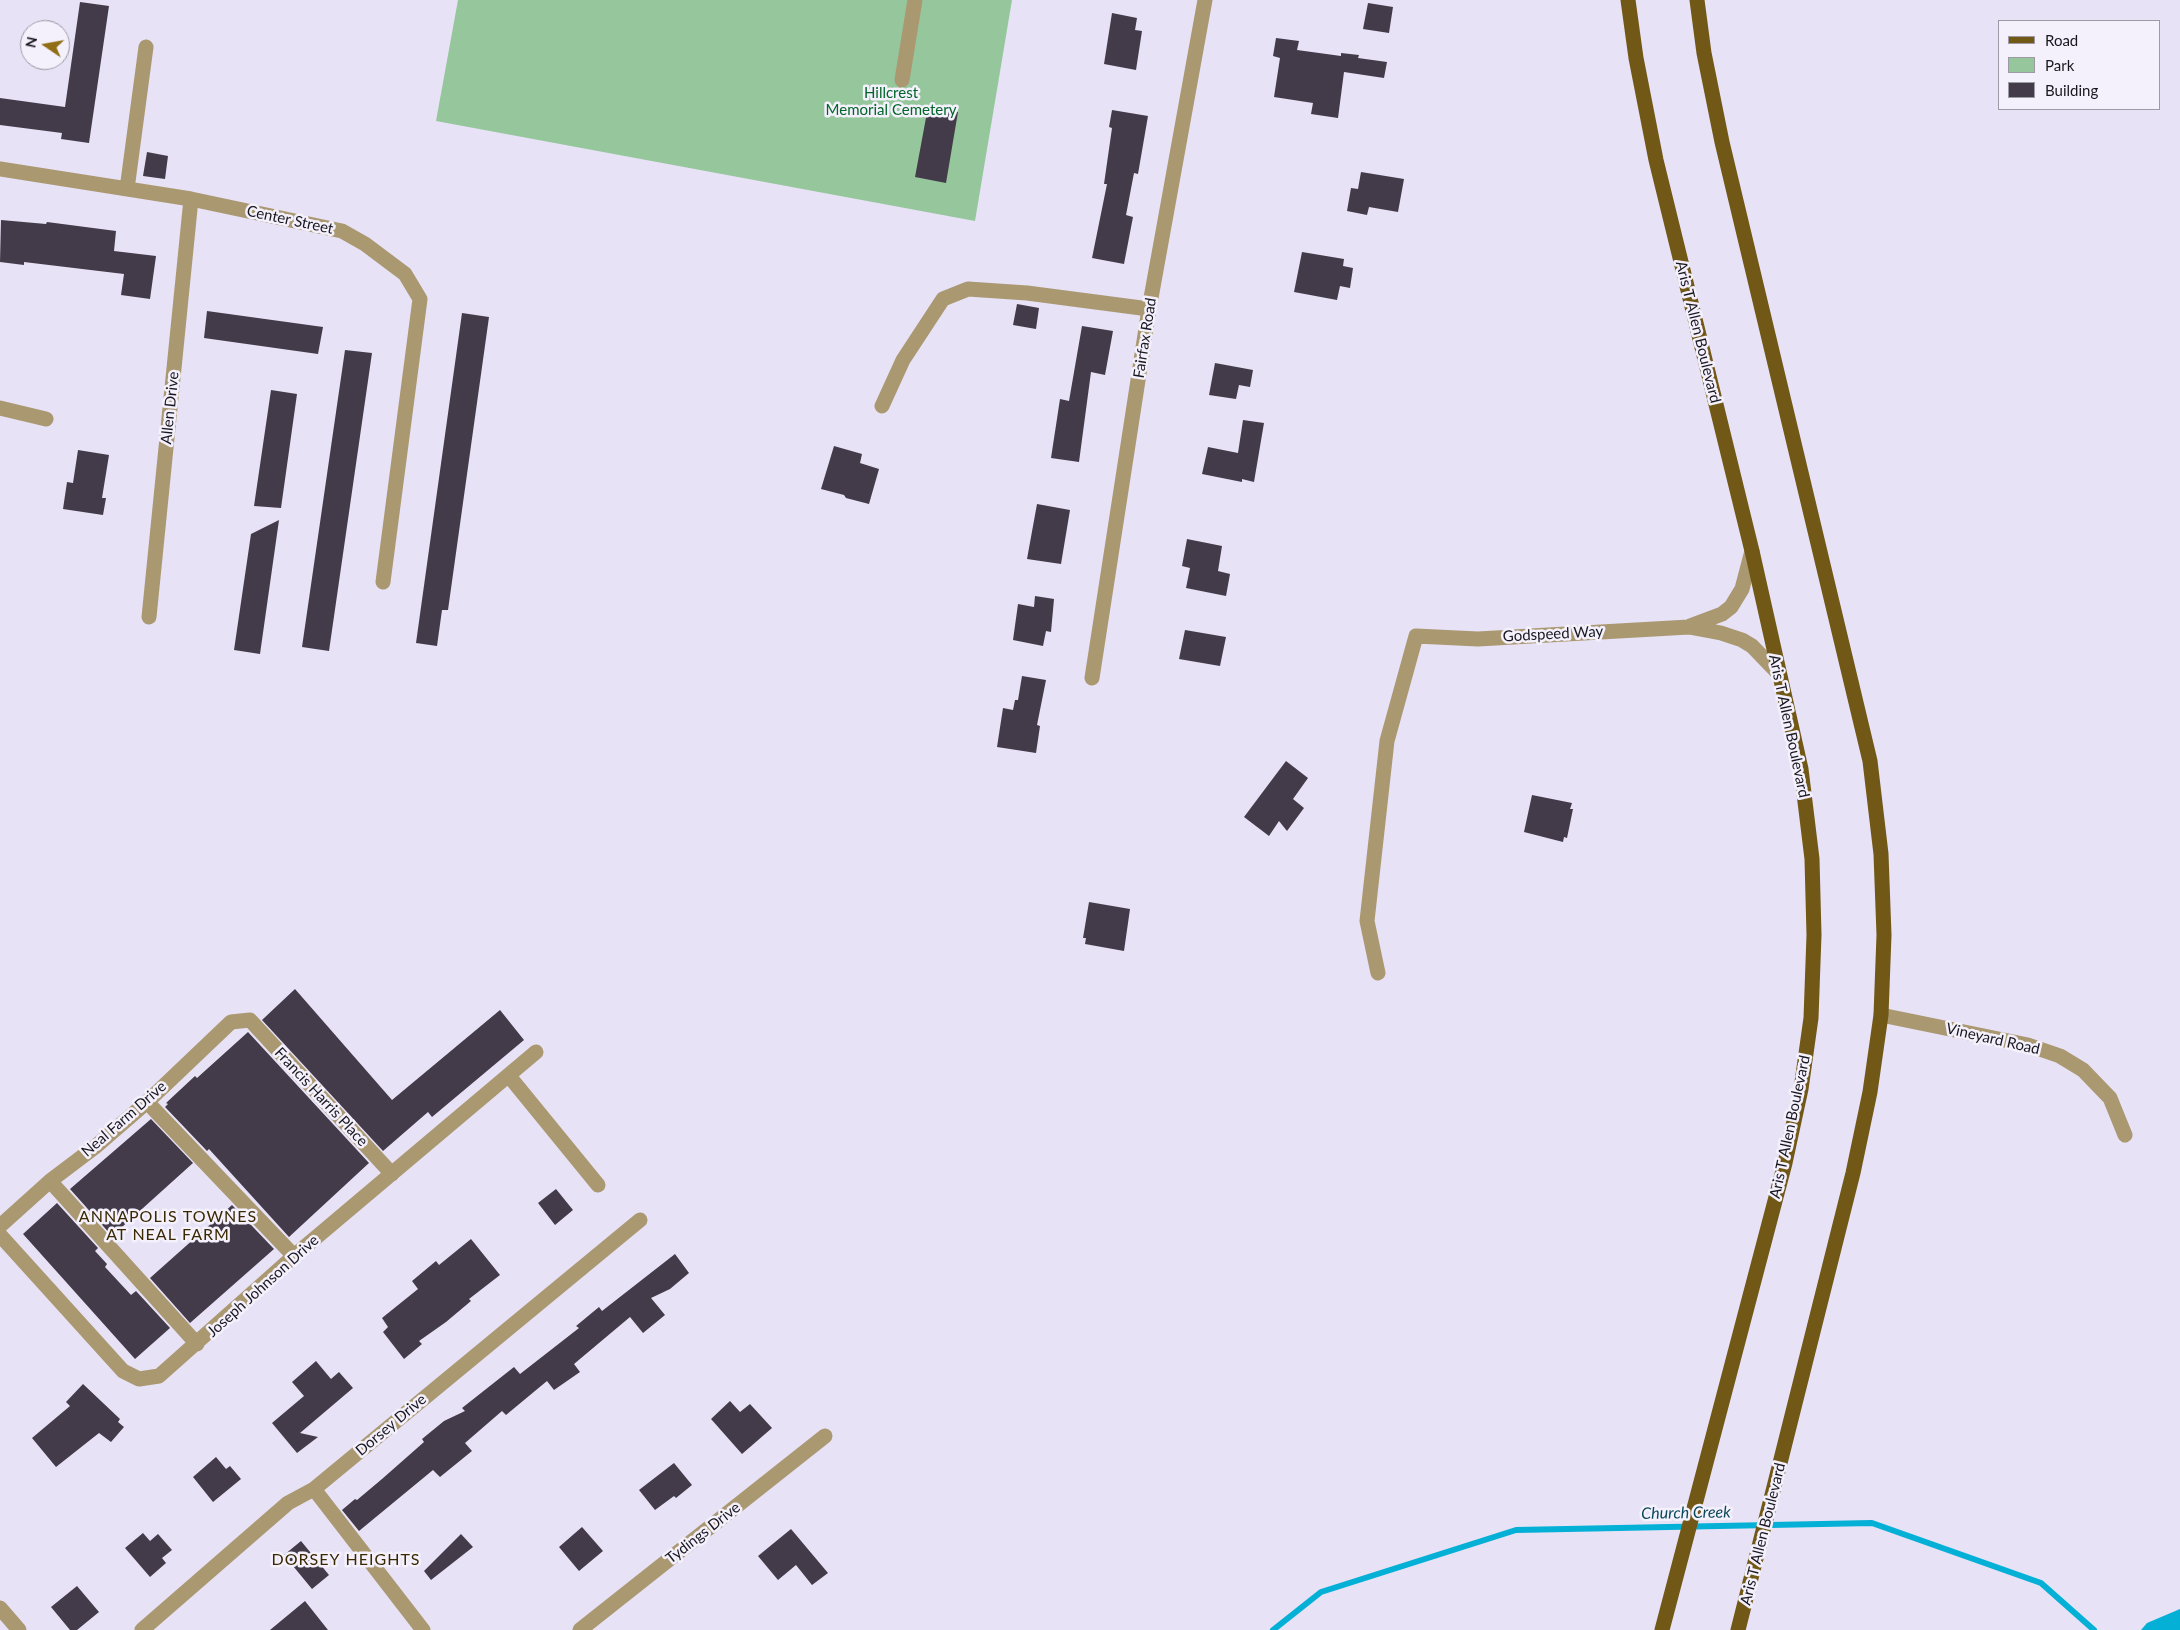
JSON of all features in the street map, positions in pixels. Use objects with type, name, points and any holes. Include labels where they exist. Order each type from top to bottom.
[{"type":"main road","name":"Aris T Allen Boulevard","points":[[1628,0],[1636,58],[1656,160],[1752,552],[1801,769],[1812,859],[1814,935],[1811,1018],[1801,1089],[1785,1163],[1662,1630]]},
{"type":"main road","name":"Aris T Allen Boulevard","points":[[1697,0],[1704,53],[1722,142],[1870,761],[1881,854],[1884,935],[1881,1015],[1870,1092],[1853,1173],[1738,1630]]},
{"type":"street","points":[[902,80],[915,0]]},
{"type":"street","name":"Fairfax Road","points":[[1092,678],[1149,309],[1205,0]]},
{"type":"street","points":[[127,189],[146,47]]},
{"type":"street","name":"Center Street","points":[[0,169],[191,199],[342,231],[365,244],[405,274],[420,299],[383,582]]},
{"type":"street","name":"Allen Drive","points":[[149,617],[191,199]]},
{"type":"street","points":[[882,406],[903,360],[943,299],[968,289],[1027,293],[1149,309]]},
{"type":"street","points":[[0,408],[46,419]]},
{"type":"street","name":"Godspeed Way","points":[[1689,627],[1722,614],[1731,607],[1742,589],[1752,552]]},
{"type":"street","name":"Godspeed Way","points":[[1378,974],[1367,921],[1385,760],[1388,741],[1416,636],[1478,639],[1689,627],[1722,633],[1742,640],[1752,646],[1779,674]]},
{"type":"street","name":"Vineyard Road","points":[[1881,1015],[2028,1045],[2060,1056],[2083,1070],[2110,1098],[2125,1135]]},
{"type":"street","name":"Neal Farm Drive","points":[[0,1226],[50,1181],[95,1147],[147,1102],[231,1022],[250,1020]]},
{"type":"street","name":"Francis Harris Place","points":[[250,1020],[392,1174]]},
{"type":"street","name":"Joseph Johnson Drive","points":[[0,1235],[123,1371],[139,1379],[159,1376],[294,1256],[536,1052]]},
{"type":"street","points":[[509,1076],[598,1185]]},
{"type":"street","points":[[147,1102],[294,1256]]},
{"type":"street","points":[[50,1181],[197,1344]]},
{"type":"street","name":"Dorsey Drive","points":[[142,1630],[288,1503],[314,1489],[640,1220]]},
{"type":"street","name":"Tydings Drive","points":[[580,1630],[825,1436]]},
{"type":"street","points":[[314,1489],[423,1630]]},
{"type":"street","points":[[0,1608],[19,1630]]},
{"type":"green space","name":"Hillcrest Memorial Cemetery","points":[[458,0],[1012,0],[975,221],[436,121]]},
{"type":"water","points":[[2180,1609],[2180,1630],[2141,1630],[2147,1623]]},
{"type":"building","points":[[80,2],[109,6],[89,143],[61,139],[62,133],[0,125],[0,98],[65,107]]},
{"type":"building","points":[[1368,3],[1393,7],[1389,33],[1363,29]]},
{"type":"building","points":[[1112,13],[1137,18],[1135,30],[1142,31],[1136,70],[1104,64]]},
{"type":"building","points":[[1276,38],[1299,41],[1297,50],[1341,56],[1341,53],[1359,55],[1358,58],[1387,62],[1384,78],[1344,72],[1338,118],[1311,114],[1313,103],[1274,97],[1280,58],[1273,56]]},
{"type":"building","points":[[928,107],[958,112],[946,183],[915,177]]},
{"type":"building","points":[[1112,110],[1148,116],[1138,174],[1134,173],[1126,215],[1133,217],[1124,264],[1092,258],[1107,184],[1104,184],[1112,128],[1109,127]]},
{"type":"building","points":[[147,152],[168,156],[165,179],[143,176]]},
{"type":"building","points":[[1361,172],[1404,179],[1398,212],[1369,207],[1367,215],[1347,211],[1351,188],[1358,189]]},
{"type":"building","points":[[1,220],[46,224],[47,222],[116,231],[114,251],[156,256],[150,299],[121,295],[124,274],[24,262],[24,265],[0,262]]},
{"type":"building","points":[[1302,252],[1344,259],[1343,266],[1353,268],[1350,288],[1340,286],[1337,300],[1294,292]]},
{"type":"building","points":[[1017,304],[1039,308],[1036,329],[1013,325]]},
{"type":"building","points":[[207,311],[323,327],[318,354],[204,338]]},
{"type":"building","points":[[462,313],[489,317],[448,610],[442,610],[437,646],[416,643]]},
{"type":"building","points":[[1082,326],[1113,331],[1105,375],[1091,372],[1079,462],[1051,458],[1060,399],[1069,401]]},
{"type":"building","points":[[345,350],[372,353],[329,651],[302,647]]},
{"type":"building","points":[[1215,363],[1253,370],[1250,387],[1239,385],[1236,399],[1209,395]]},
{"type":"building","points":[[271,390],[297,394],[281,508],[254,506]]},
{"type":"building","points":[[1243,420],[1264,423],[1254,482],[1242,479],[1242,482],[1202,474],[1208,447],[1238,453]]},
{"type":"building","points":[[834,446],[862,454],[860,463],[879,469],[869,504],[821,489]]},
{"type":"building","points":[[78,450],[109,455],[102,498],[106,498],[103,515],[63,509],[67,482],[73,483]]},
{"type":"building","points":[[1037,504],[1070,510],[1061,564],[1027,559]]},
{"type":"building","points":[[279,520],[260,654],[234,650],[251,534]]},
{"type":"building","points":[[1187,539],[1222,546],[1218,571],[1230,574],[1226,596],[1186,588],[1190,568],[1182,566]]},
{"type":"building","points":[[1035,596],[1054,599],[1051,632],[1046,631],[1043,646],[1013,640],[1018,604],[1034,607]]},
{"type":"building","points":[[1185,630],[1226,637],[1220,666],[1179,659]]},
{"type":"building","points":[[1022,676],[1046,680],[1037,725],[1040,726],[1036,753],[997,747],[1003,708],[1013,710],[1015,700],[1018,700]]},
{"type":"building","points":[[1286,761],[1308,778],[1293,799],[1304,808],[1287,831],[1279,821],[1269,836],[1244,817]]},
{"type":"building","points":[[1532,795],[1572,803],[1570,809],[1573,809],[1567,838],[1564,837],[1563,842],[1524,832]]},
{"type":"building","points":[[1089,902],[1130,909],[1124,951],[1085,944],[1086,938],[1083,938]]},
{"type":"building","points":[[295,989],[392,1100],[500,1010],[524,1040],[432,1117],[428,1112],[383,1151],[262,1020]]},
{"type":"building","points":[[248,1032],[369,1163],[289,1237],[209,1149],[207,1151],[165,1107],[168,1104],[166,1103],[195,1076],[197,1078]]},
{"type":"building","points":[[151,1119],[193,1163],[112,1236],[70,1189]]},
{"type":"building","points":[[556,1189],[573,1210],[555,1225],[538,1203]]},
{"type":"building","points":[[57,1203],[98,1248],[95,1251],[107,1264],[105,1267],[131,1295],[136,1291],[170,1328],[135,1359],[23,1234]]},
{"type":"building","points":[[232,1205],[274,1249],[190,1323],[150,1278]]},
{"type":"building","points":[[471,1239],[500,1275],[469,1299],[471,1301],[446,1322],[419,1341],[422,1344],[404,1359],[383,1332],[388,1327],[382,1318],[418,1289],[412,1281],[436,1261],[439,1265]]},
{"type":"building","points":[[675,1254],[689,1273],[670,1289],[651,1298],[665,1315],[643,1333],[630,1317],[574,1364],[580,1372],[554,1390],[547,1381],[506,1415],[502,1411],[465,1443],[472,1451],[440,1477],[433,1470],[359,1531],[342,1510],[355,1499],[357,1500],[424,1442],[422,1439],[444,1421],[465,1411],[462,1408],[514,1367],[520,1374],[579,1328],[576,1326],[599,1307],[602,1311]]},
{"type":"building","points":[[316,1361],[331,1379],[339,1372],[353,1388],[300,1433],[318,1437],[297,1453],[272,1423],[304,1396],[292,1382]]},
{"type":"building","points":[[83,1384],[120,1419],[118,1422],[124,1427],[111,1442],[99,1433],[56,1467],[32,1438],[70,1406],[66,1402]]},
{"type":"building","points":[[730,1401],[740,1412],[750,1404],[772,1428],[742,1454],[711,1419]]},
{"type":"building","points":[[216,1457],[226,1469],[230,1466],[241,1479],[213,1502],[193,1477]]},
{"type":"building","points":[[674,1463],[692,1485],[676,1498],[674,1496],[655,1510],[639,1490]]},
{"type":"building","points":[[582,1527],[603,1551],[579,1571],[559,1547]]},
{"type":"building","points":[[791,1529],[828,1573],[812,1585],[796,1565],[778,1580],[758,1556]]},
{"type":"building","points":[[143,1533],[150,1541],[158,1534],[172,1550],[162,1558],[166,1563],[150,1577],[125,1548]]},
{"type":"building","points":[[461,1534],[473,1547],[431,1580],[424,1571]]},
{"type":"building","points":[[301,1541],[329,1575],[312,1589],[284,1555]]},
{"type":"building","points":[[77,1586],[99,1612],[77,1630],[70,1630],[51,1607]]},
{"type":"building","points":[[305,1601],[328,1630],[270,1630]]},
{"type":"waterway","name":"Church Creek","points":[[1273,1630],[1321,1592],[1516,1530],[1872,1523],[2041,1583],[2094,1630]]},
{"type":"district","name":"ANNAPOLIS TOWNES AT NEAL FARM","points":[[168,1226]]},
{"type":"district","name":"DORSEY HEIGHTS","points":[[346,1560]]}]
